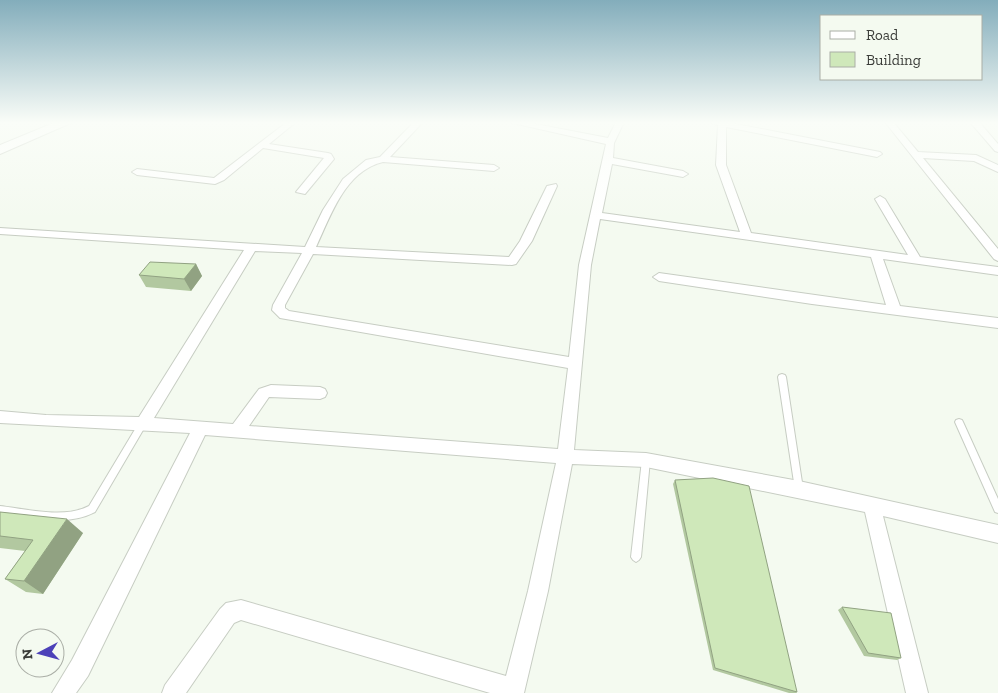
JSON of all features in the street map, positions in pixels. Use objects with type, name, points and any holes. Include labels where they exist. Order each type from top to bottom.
[{"type":"street","points":[[137,172],[214,181],[222,178],[250,154]]},
{"type":"street","points":[[301,192],[329,159],[328,156],[318,154]]},
{"type":"street","points":[[383,159],[388,154]]},
{"type":"street","points":[[173,693],[233,610],[241,610],[513,691],[538,591],[564,457],[576,364],[585,265],[609,154]]},
{"type":"street","points":[[720,154],[721,165],[747,237]]},
{"type":"street","points":[[915,155],[976,158],[998,169]]},
{"type":"street","points":[[915,155],[978,230],[998,258]]},
{"type":"street","points":[[494,168],[383,159],[375,159],[366,164],[340,190],[328,210],[309,251],[279,305],[280,313],[576,364]]},
{"type":"street","points":[[608,160],[683,174]]},
{"type":"street","points":[[0,231],[252,248],[512,261],[526,241],[552,186]]},
{"type":"street","points":[[880,199],[916,259]]},
{"type":"street","points":[[596,215],[998,271]]},
{"type":"street","points":[[143,423],[252,248]]},
{"type":"street","points":[[876,255],[894,309]]},
{"type":"street","points":[[660,278],[812,300],[998,323]]},
{"type":"street","points":[[237,431],[264,393],[271,391],[320,394]]},
{"type":"street","points":[[0,417],[46,421],[143,423],[564,457],[646,460],[799,489],[998,534]]},
{"type":"street","points":[[63,693],[80,668],[201,428]]},
{"type":"street","points":[[872,506],[917,693]]},
{"type":"lane","points":[[782,376],[799,489]]},
{"type":"lane","points":[[959,422],[998,509]]},
{"type":"lane","points":[[0,510],[56,515],[86,514],[92,509],[143,423]]},
{"type":"lane","points":[[636,557],[646,460]]},
{"type":"building","points":[[150,262],[196,264],[184,279],[139,275]]},
{"type":"building","points":[[713,478],[749,486],[797,692],[715,668],[675,480]]},
{"type":"building","points":[[0,512],[67,519],[24,581],[5,579],[33,540],[0,536]]},
{"type":"building","points":[[842,607],[891,613],[901,658],[868,653]]}]
